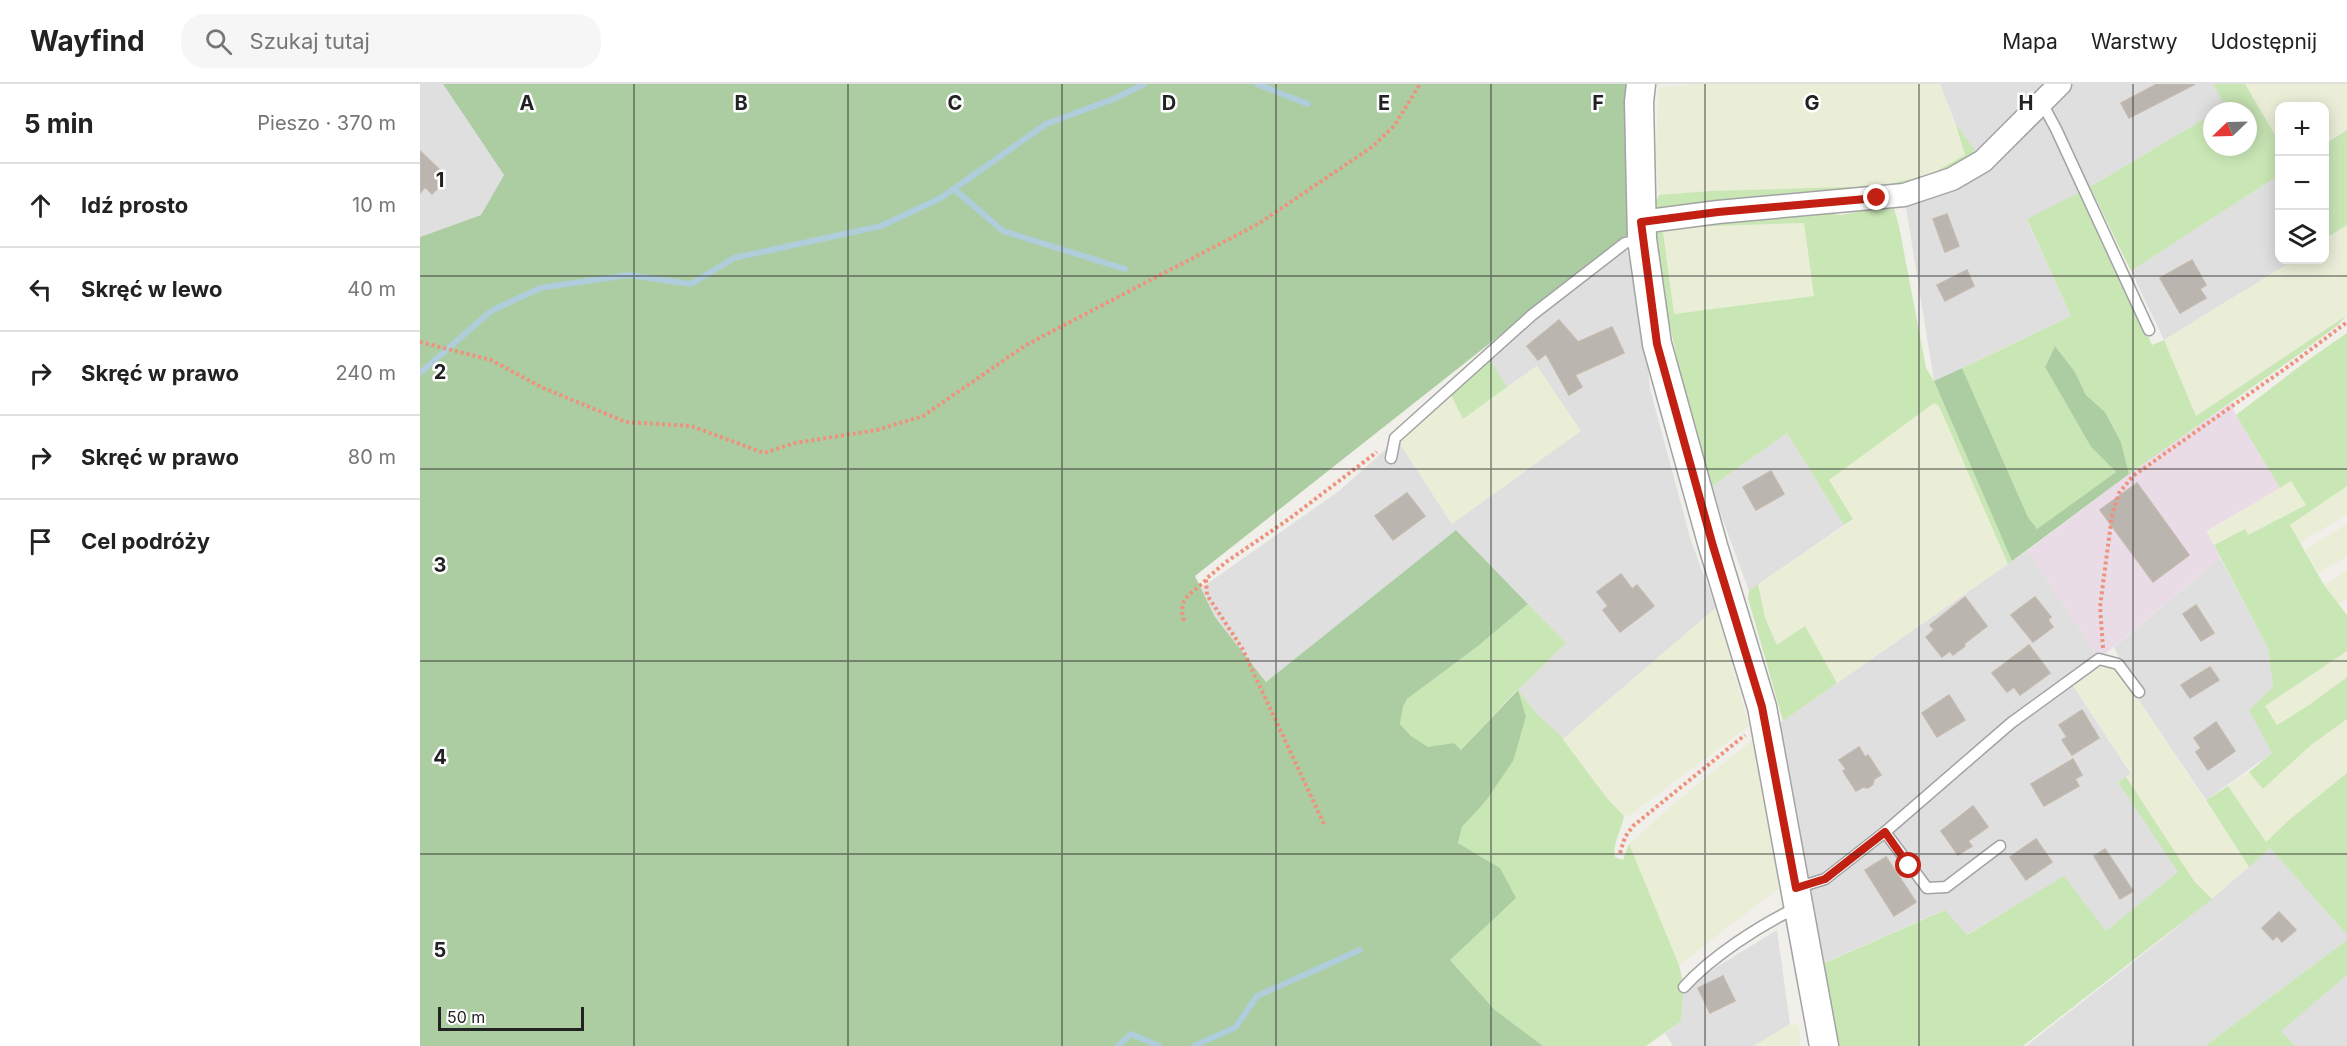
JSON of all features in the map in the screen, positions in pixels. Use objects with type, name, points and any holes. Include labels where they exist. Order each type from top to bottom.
[{"type":"street","points":[[1641,84],[1642,230],[1657,344],[1681,435],[1765,722],[1824,1046]]},
{"type":"street","points":[[1642,230],[1718,212],[1904,195],[1952,179],[1983,161],[2060,84]]},
{"type":"lane","points":[[2042,103],[2150,330]]},
{"type":"lane","points":[[1391,458],[1395,438],[1532,315],[1642,230]]},
{"type":"lane","points":[[1684,987],[1699,970],[1777,917],[1798,897],[1885,832],[2011,723],[2098,659],[2118,664],[2139,692]]},
{"type":"lane","points":[[1885,832],[1927,888],[1946,887],[2000,846]]},
{"type":"path","points":[[420,342],[491,360],[543,388],[626,422],[691,426],[764,453],[795,443],[877,430],[922,416],[1026,345],[1258,224],[1372,147],[1394,126],[1420,84]]},
{"type":"path","points":[[2104,660],[2100,608],[2112,515],[2119,492],[2133,476],[2347,322]]},
{"type":"path","points":[[1184,621],[1181,608],[1183,601],[1206,579],[1395,438]]},
{"type":"path","points":[[1206,579],[1207,595],[1242,648],[1324,824]]},
{"type":"path","points":[[1620,854],[1625,837],[1633,826],[1744,735],[1765,722]]},
{"type":"shaded area","points":[[420,84],[443,84],[504,175],[481,215],[420,237]]},
{"type":"shaded area","points":[[1940,84],[2213,84],[2223,102],[2203,102],[2203,119],[2085,190],[2027,220],[2071,316],[1934,381],[1904,195],[1983,161],[1955,123]]},
{"type":"shaded area","points":[[2275,178],[2275,264],[2288,264],[2164,340],[2131,271]]},
{"type":"shaded area","points":[[1625,243],[1642,311],[1650,389],[1691,541],[1716,608],[1563,739],[1538,715],[1518,690],[1566,643],[1456,530],[1266,682],[1215,617],[1201,588],[1339,491],[1397,439],[1452,524],[1537,366],[1507,387],[1487,355]]},
{"type":"shaded area","points":[[2231,403],[2280,488],[2207,531],[2220,558],[2099,659],[2028,550],[2146,461]]},
{"type":"shaded area","points":[[1787,433],[1844,525],[1749,591],[1711,487]]},
{"type":"shaded area","points":[[2028,550],[2099,659],[2070,681],[2131,774],[2118,782],[2178,872],[2105,932],[2064,877],[1966,935],[1944,910],[1810,969],[1767,732]]},
{"type":"shaded area","points":[[2220,558],[2268,648],[2273,687],[2263,734],[2272,753],[2206,800],[2140,702],[2114,647]]},
{"type":"shaded area","points":[[2270,848],[2347,935],[2347,940],[2205,1046],[2026,1046],[2170,933]]},
{"type":"shaded area","points":[[1777,930],[1790,1024],[1754,1046],[1673,1046],[1665,1033],[1681,1021],[1684,987]]},
{"type":"shaded area","points":[[2347,975],[2347,1046],[2295,1046],[2280,1031]]},
{"type":"green space","points":[[443,84],[1633,84],[1632,231],[1195,576],[1215,617],[1266,682],[1456,530],[1528,604],[1478,646],[1407,699],[1400,724],[1411,736],[1428,747],[1454,743],[1461,750],[1518,690],[1526,717],[1513,761],[1485,802],[1462,827],[1458,843],[1500,868],[1516,898],[1450,960],[1495,1010],[1543,1046],[420,1046],[420,237],[481,215],[504,175]]},
{"type":"green space","points":[[1694,84],[1940,84],[1965,155],[1931,174],[1881,186],[1710,191],[1659,195],[1656,158],[1658,88]]},
{"type":"green space","points":[[2213,84],[2245,84],[2256,102],[2223,102]]},
{"type":"green space","points":[[2245,84],[2347,84],[2347,130],[2329,141],[2329,102],[2275,102],[2275,135]]},
{"type":"green space","points":[[2257,104],[2275,135],[2275,178],[2131,271],[2090,187],[2203,119],[2203,156],[2257,156]]},
{"type":"green space","points":[[1955,123],[1978,154],[1959,166],[1905,188],[1652,209],[1659,195],[1710,191],[1881,186],[1931,174],[1965,155]]},
{"type":"green space","points":[[2347,130],[2347,225],[2329,236],[2329,156],[2329,141]]},
{"type":"green space","points":[[2082,191],[2152,345],[2164,340],[2196,416],[2347,315],[2338,325],[2298,355],[2129,474],[2121,442],[2105,412],[2086,395],[2075,372],[2055,346],[2045,367],[2091,447],[2116,472],[2037,529],[2028,517],[1962,368],[2071,316],[2027,219]]},
{"type":"green space","points":[[1893,205],[1926,368],[1934,381],[2012,561],[2008,564],[1939,406],[1934,403],[1829,480],[1853,519],[1844,525],[1787,433],[1711,487],[1698,453],[1666,308],[1656,233],[1663,232],[1674,314],[1814,296],[1804,223],[1685,227],[1815,210],[1840,215]]},
{"type":"green space","points":[[1804,223],[1814,296],[1674,314],[1663,232],[1685,227]]},
{"type":"green space","points":[[2347,225],[2347,314],[2196,416],[2164,340],[2288,264],[2329,264],[2329,237]]},
{"type":"green space","points":[[2347,333],[2347,486],[2290,525],[2324,585],[2347,615],[2347,651],[2265,706],[2277,725],[2347,677],[2347,719],[2311,745],[2263,789],[2249,772],[2272,753],[2249,710],[2273,687],[2268,648],[2214,545],[2245,529],[2248,535],[2306,505],[2291,481],[2280,488],[2236,415]]},
{"type":"green space","points":[[2055,346],[2075,372],[2086,395],[2105,412],[2121,442],[2129,474],[2012,561],[1934,381],[1962,368],[2028,517],[2037,529],[2116,472],[2091,447],[2045,367]]},
{"type":"green space","points":[[1489,358],[1507,387],[1463,419],[1451,395]]},
{"type":"green space","points":[[1537,366],[1581,431],[1452,524],[1397,439],[1451,395],[1463,419]]},
{"type":"green space","points":[[1934,403],[1939,406],[2008,564],[1837,683],[1805,626],[1777,645],[1765,618],[1758,584],[1853,520],[1828,480]]},
{"type":"green space","points":[[2291,481],[2306,505],[2247,535],[2244,529],[2214,545],[2207,532]]},
{"type":"green space","points":[[2347,486],[2347,514],[2300,543],[2289,525]]},
{"type":"green space","points":[[2347,524],[2347,556],[2319,573],[2305,550]]},
{"type":"green space","points":[[2347,570],[2347,599],[2337,605],[2324,585]]},
{"type":"green space","points":[[1758,584],[1765,618],[1777,645],[1805,626],[1837,683],[1783,721],[1748,598],[1749,591]]},
{"type":"green space","points":[[1528,604],[1566,643],[1518,690],[1538,715],[1559,734],[1606,797],[1624,816],[1615,847],[1615,857],[1623,860],[1629,844],[1679,965],[1684,987],[1681,1021],[1646,1046],[1543,1046],[1495,1010],[1450,960],[1500,868],[1458,843],[1462,827],[1485,802],[1520,737],[1526,717],[1517,690],[1461,750],[1454,743],[1428,748],[1411,736],[1400,724],[1403,707],[1407,699],[1478,646]]},
{"type":"green space","points":[[1716,608],[1749,726],[1630,815],[1624,816],[1606,797],[1563,739]]},
{"type":"green space","points":[[2347,651],[2347,677],[2277,725],[2265,706]]},
{"type":"green space","points":[[2110,667],[2117,672],[2140,702],[2249,867],[2212,899],[2194,881],[2172,849],[2126,777],[2131,773],[2073,685],[2098,668]]},
{"type":"green space","points":[[2347,719],[2347,773],[2265,842],[2228,786],[2249,772],[2263,789],[2311,745]]},
{"type":"green space","points":[[1754,739],[1779,888],[1679,965],[1629,844],[1677,801]]},
{"type":"green space","points":[[2347,773],[2347,935],[2270,848],[2249,867],[2206,800],[2228,786],[2266,842],[2289,820]]},
{"type":"green space","points":[[2126,777],[2194,881],[2212,899],[2023,1046],[1831,1046],[1818,966],[1945,910],[1967,935],[2064,876],[2106,931],[2178,872],[2118,782]]},
{"type":"green space","points":[[2347,940],[2347,975],[2281,1031],[2295,1046],[2205,1046]]},
{"type":"green space","points":[[1790,1024],[1799,1025],[1800,1046],[1754,1046]]},
{"type":"building","points":[[2157,84],[2195,84],[2129,118],[2121,103]]},
{"type":"building","points":[[420,151],[441,171],[437,175],[444,182],[432,194],[425,187],[420,193]]},
{"type":"building","points":[[1947,214],[1959,246],[1945,252],[1933,219]]},
{"type":"building","points":[[2192,260],[2206,285],[2200,289],[2206,298],[2180,313],[2160,278]]},
{"type":"building","points":[[1967,270],[1974,286],[1945,301],[1937,285]]},
{"type":"building","points":[[1559,320],[1578,342],[1612,327],[1624,353],[1575,375],[1582,387],[1569,395],[1546,354],[1538,360],[1527,346]]},
{"type":"building","points":[[1771,471],[1784,494],[1756,510],[1743,487]]},
{"type":"building","points":[[2137,483],[2189,555],[2153,582],[2100,510]]},
{"type":"building","points":[[1407,493],[1425,516],[1393,540],[1375,516]]},
{"type":"building","points":[[1621,574],[1632,589],[1637,585],[1654,606],[1620,632],[1603,610],[1608,606],[1597,592]]},
{"type":"building","points":[[1965,597],[1987,626],[1953,655],[1950,651],[1942,657],[1926,637],[1934,630],[1930,625]]},
{"type":"building","points":[[2035,597],[2051,617],[2048,620],[2053,627],[2033,642],[2011,615]]},
{"type":"building","points":[[2196,605],[2214,633],[2201,641],[2183,614]]},
{"type":"building","points":[[2029,645],[2050,673],[2020,695],[2014,687],[2007,692],[1992,673]]},
{"type":"building","points":[[2210,667],[2219,680],[2190,698],[2181,685]]},
{"type":"building","points":[[1949,695],[1965,720],[1937,737],[1922,713]]},
{"type":"building","points":[[2082,710],[2099,738],[2072,755],[2062,740],[2067,737],[2059,725]]},
{"type":"building","points":[[2216,722],[2235,751],[2208,770],[2196,752],[2201,748],[2194,738]]},
{"type":"building","points":[[1859,747],[1865,757],[1868,755],[1881,775],[1874,779],[1873,784],[1868,788],[1863,787],[1856,791],[1843,771],[1846,769],[1839,760]]},
{"type":"building","points":[[2073,759],[2082,775],[2075,779],[2079,786],[2044,806],[2031,784]]},
{"type":"building","points":[[1973,806],[1988,827],[1968,841],[1972,846],[1958,855],[1941,831]]},
{"type":"building","points":[[2036,839],[2052,862],[2026,880],[2010,857]]},
{"type":"building","points":[[2105,849],[2133,891],[2120,899],[2094,856]]},
{"type":"building","points":[[1886,857],[1916,902],[1894,916],[1865,870]]},
{"type":"building","points":[[2279,912],[2296,930],[2282,942],[2277,936],[2273,940],[2262,928]]},
{"type":"building","points":[[1723,976],[1735,1001],[1710,1013],[1698,988]]},
{"type":"waterway","points":[[420,373],[491,311],[540,288],[628,275],[691,284],[734,258],[881,226],[941,198],[1046,124],[1116,98],[1144,84]]},
{"type":"waterway","points":[[1257,84],[1308,104]]},
{"type":"waterway","points":[[954,189],[1003,231],[1125,269]]},
{"type":"waterway","points":[[1194,1046],[1236,1027],[1257,996],[1360,950]]},
{"type":"waterway","points":[[1118,1046],[1131,1034],[1159,1046]]},
{"type":"route","points":[[1877,198],[1718,212],[1641,222],[1657,344],[1713,546],[1762,707],[1796,888],[1825,879],[1885,832],[1909,866]]}]
